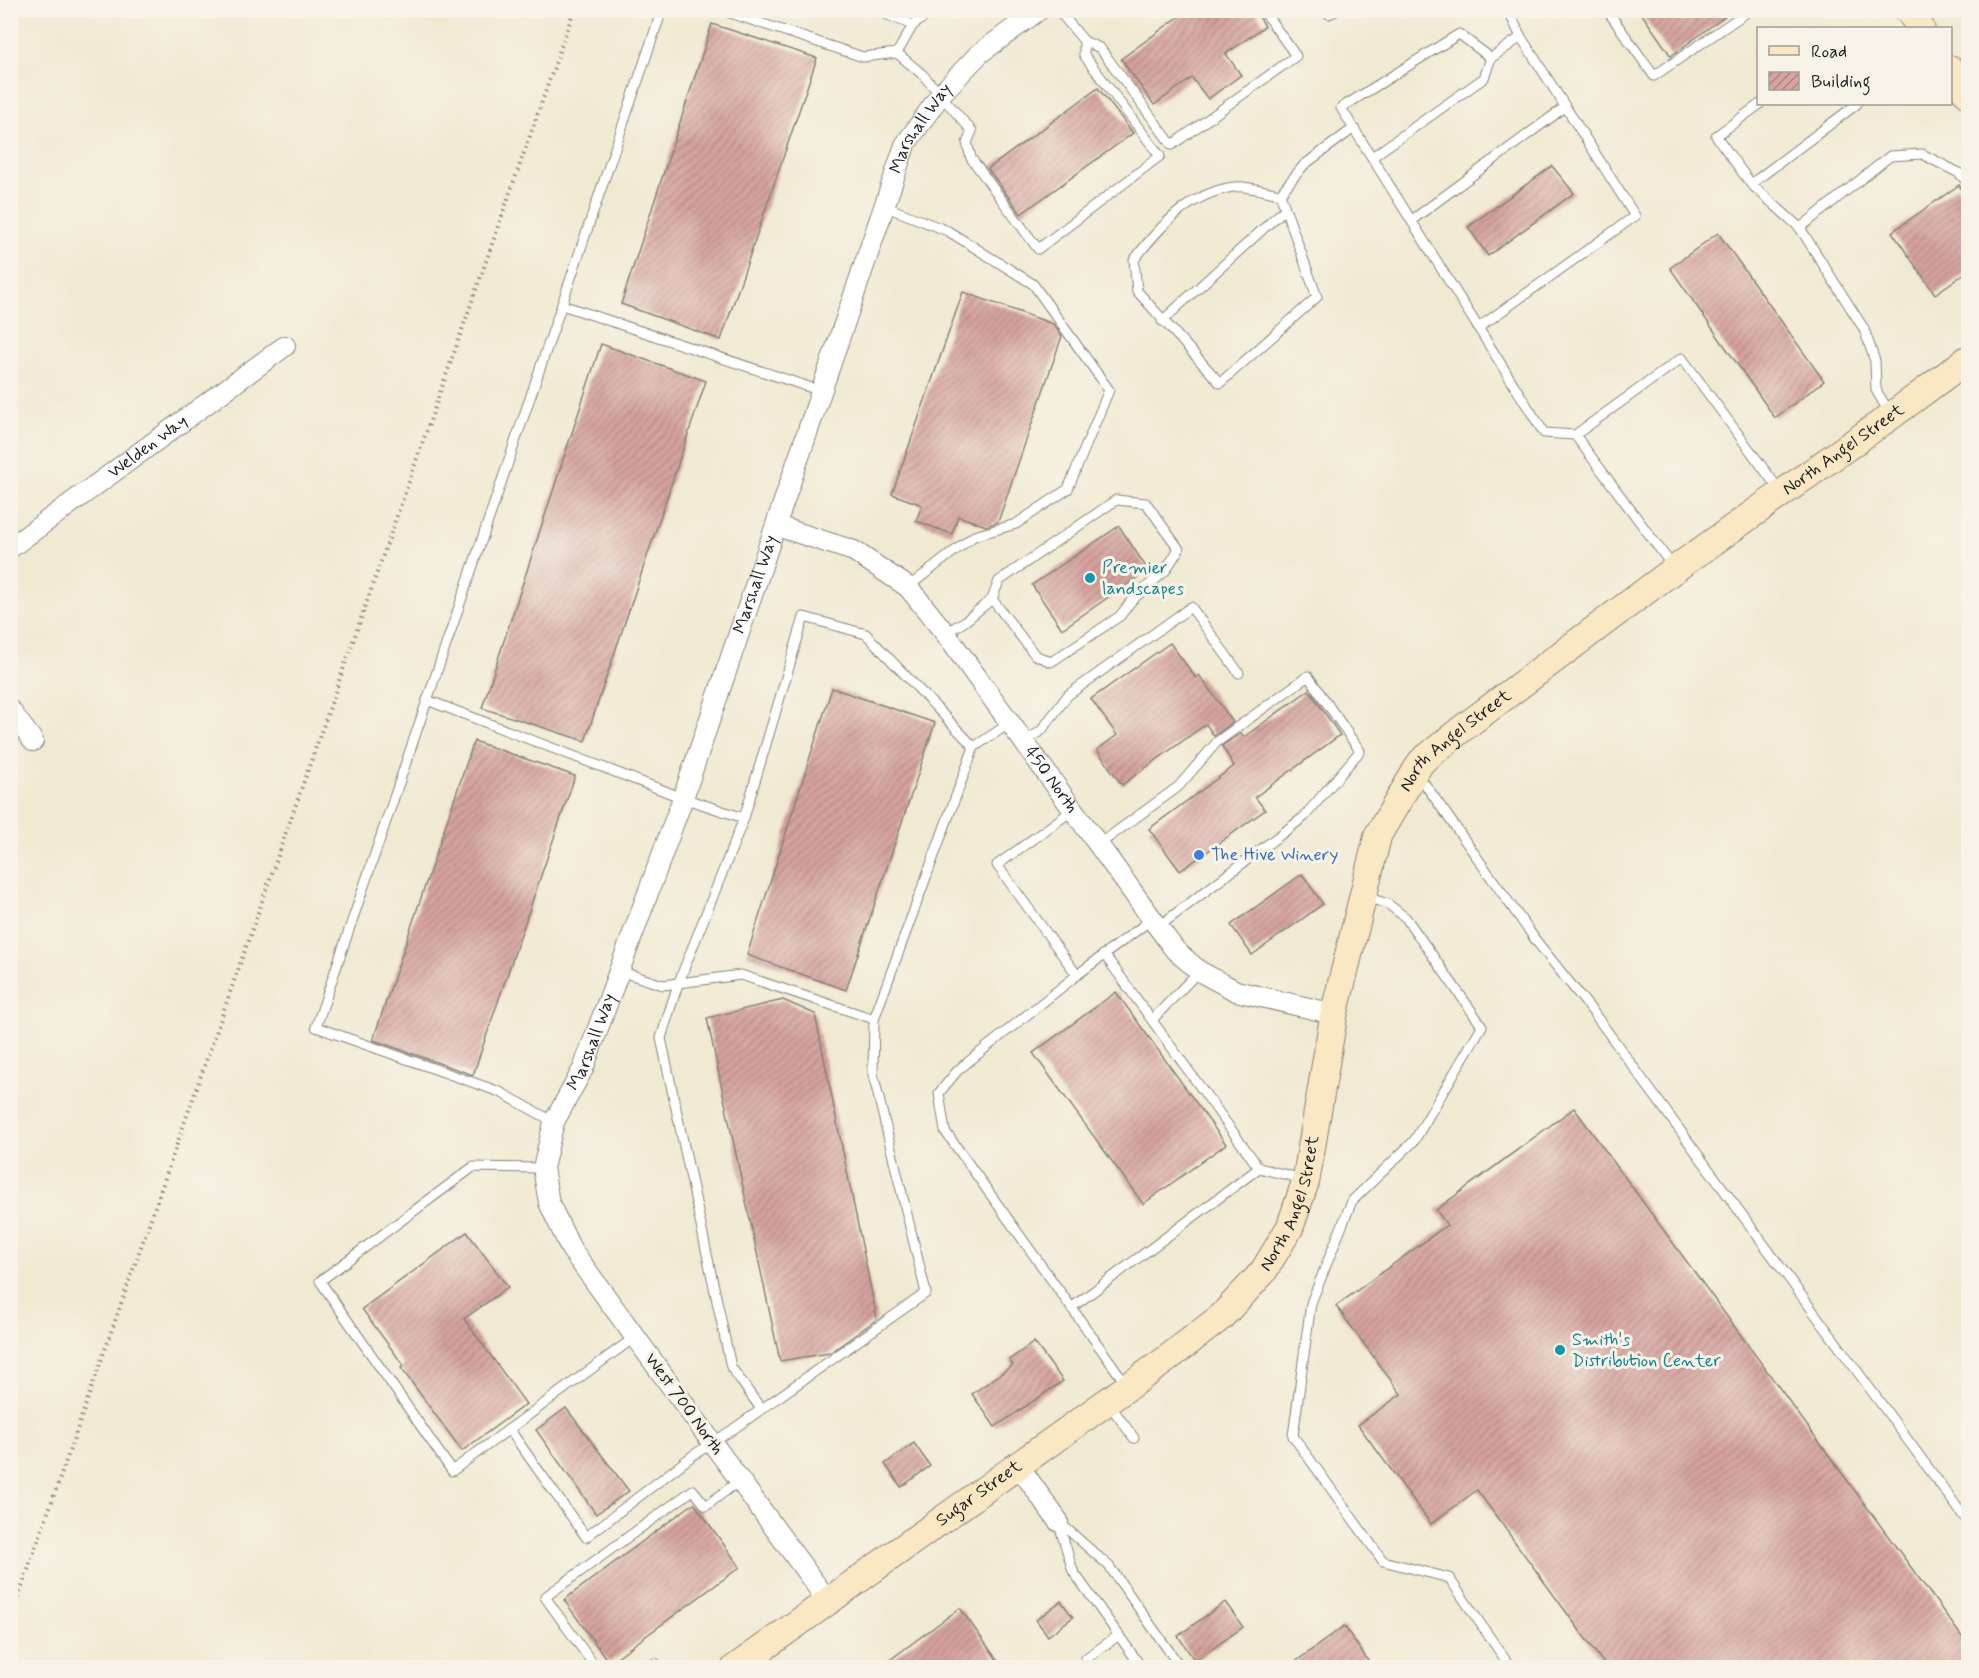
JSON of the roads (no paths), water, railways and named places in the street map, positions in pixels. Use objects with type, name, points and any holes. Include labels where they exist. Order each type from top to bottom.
[{"type":"street","name":"Marshall Way","points":[[549,1203],[543,1168],[554,1122],[583,1070],[683,798],[905,145],[941,94],[979,54],[1039,10]]},
{"type":"street","points":[[1908,10],[1920,27]]},
{"type":"street","points":[[1952,72],[1968,94]]},
{"type":"street","name":"Welden Way","points":[[10,548],[285,346]]},
{"type":"street","name":"North Angel Street","points":[[1221,1317],[1263,1272],[1290,1227],[1306,1180],[1334,1014],[1378,835],[1421,762],[1674,569],[1968,359]]},
{"type":"street","name":"450 North","points":[[777,526],[854,551],[908,587],[945,633],[1175,950],[1199,971],[1236,991],[1334,1014]]},
{"type":"street","points":[[10,710],[33,741]]},
{"type":"street","name":"West 700 North","points":[[549,1203],[571,1249],[827,1600]]},
{"type":"street","name":"Sugar Street","points":[[735,1668],[1118,1394],[1221,1317]]},
{"type":"street","points":[[1018,1465],[1058,1521]]},
{"type":"lane","points":[[554,1122],[500,1092],[316,1027],[662,10]]},
{"type":"lane","points":[[721,10],[863,57],[897,53],[923,75],[972,131],[967,143],[971,158],[1038,249],[1160,156],[1084,55],[1084,41]]},
{"type":"lane","points":[[874,10],[913,25]]},
{"type":"lane","points":[[897,53],[913,25],[934,10]]},
{"type":"lane","points":[[1058,10],[1084,41],[1100,48],[1172,146],[1296,56],[1263,10]]},
{"type":"lane","points":[[1325,10],[1329,14],[1338,10]]},
{"type":"lane","points":[[1478,328],[1635,216],[1521,37],[1508,10]]},
{"type":"lane","points":[[1607,10],[1654,76],[1750,10]]},
{"type":"lane","points":[[1491,58],[1459,34],[1341,108],[1544,433],[1575,435],[1682,358],[1781,493]]},
{"type":"lane","points":[[1372,157],[1484,78],[1491,58],[1521,37]]},
{"type":"lane","points":[[1759,105],[1716,136],[1751,184],[1800,228],[1864,329],[1875,361],[1876,390],[1891,416]]},
{"type":"lane","points":[[1751,184],[1856,105]]},
{"type":"lane","points":[[1412,220],[1565,106]]},
{"type":"lane","points":[[1280,194],[1304,165],[1354,128]]},
{"type":"lane","points":[[1800,228],[1890,156],[1922,154],[1959,173],[1968,183]]},
{"type":"lane","points":[[1235,186],[1280,194],[1317,297],[1220,383],[1137,291],[1134,260],[1154,233],[1195,199],[1235,186]]},
{"type":"lane","points":[[884,206],[948,231],[1033,284],[1109,390],[1068,489],[1016,524],[974,536],[908,587]]},
{"type":"lane","points":[[1162,321],[1285,209]]},
{"type":"lane","points":[[562,305],[821,391]]},
{"type":"lane","points":[[1575,435],[1674,569]]},
{"type":"lane","points":[[945,633],[964,622],[992,599],[999,580],[1116,500],[1146,502],[1179,549],[1165,571],[1132,600],[1120,616],[1051,662],[1035,655],[992,599]]},
{"type":"lane","points":[[1024,742],[1041,731],[1068,695],[1191,607],[1239,673]]},
{"type":"lane","points":[[761,1409],[731,1367],[661,1038],[678,984],[744,818],[804,616],[866,634],[974,747]]},
{"type":"lane","points":[[1098,845],[1178,787],[1217,742],[1308,676],[1360,751],[1304,817],[1155,923],[1104,954],[958,1070],[939,1093],[945,1131],[1071,1308],[1118,1394],[1134,1438]]},
{"type":"lane","points":[[427,700],[683,798],[744,818]]},
{"type":"lane","points":[[509,1429],[586,1537],[712,1443],[926,1293],[873,1074],[874,1019],[974,747],[1010,723]]},
{"type":"lane","points":[[1416,771],[1537,942],[1593,1012],[1968,1522]]},
{"type":"lane","points":[[1073,810],[997,865],[1077,975]]},
{"type":"lane","points":[[1363,896],[1388,904],[1406,918],[1482,1026],[1414,1141],[1352,1201],[1311,1303],[1293,1436],[1383,1561],[1449,1578],[1511,1668]]},
{"type":"lane","points":[[1104,954],[1259,1168],[1306,1180]]},
{"type":"lane","points":[[619,971],[663,985],[741,975],[874,1019]]},
{"type":"lane","points":[[1152,1020],[1199,971]]},
{"type":"lane","points":[[543,1168],[472,1167],[320,1281],[452,1471],[635,1337]]},
{"type":"lane","points":[[1071,1308],[1259,1168]]},
{"type":"lane","points":[[596,1668],[544,1597],[693,1490],[706,1506],[740,1480]]},
{"type":"lane","points":[[1058,1521],[1072,1571],[1142,1668]]},
{"type":"lane","points":[[1058,1521],[1109,1566],[1181,1668]]},
{"type":"lane","points":[[1092,1668],[1085,1659],[1119,1635]]},
{"type":"lane","points":[[648,1668],[655,1663],[659,1668]]},
{"type":"place","name":"Premier landscapes","points":[[1090,578]]},
{"type":"place","name":"The Hive Winery","points":[[1199,855]]},
{"type":"place","name":"Smith's Distribution Center","points":[[1560,1350]]}]
